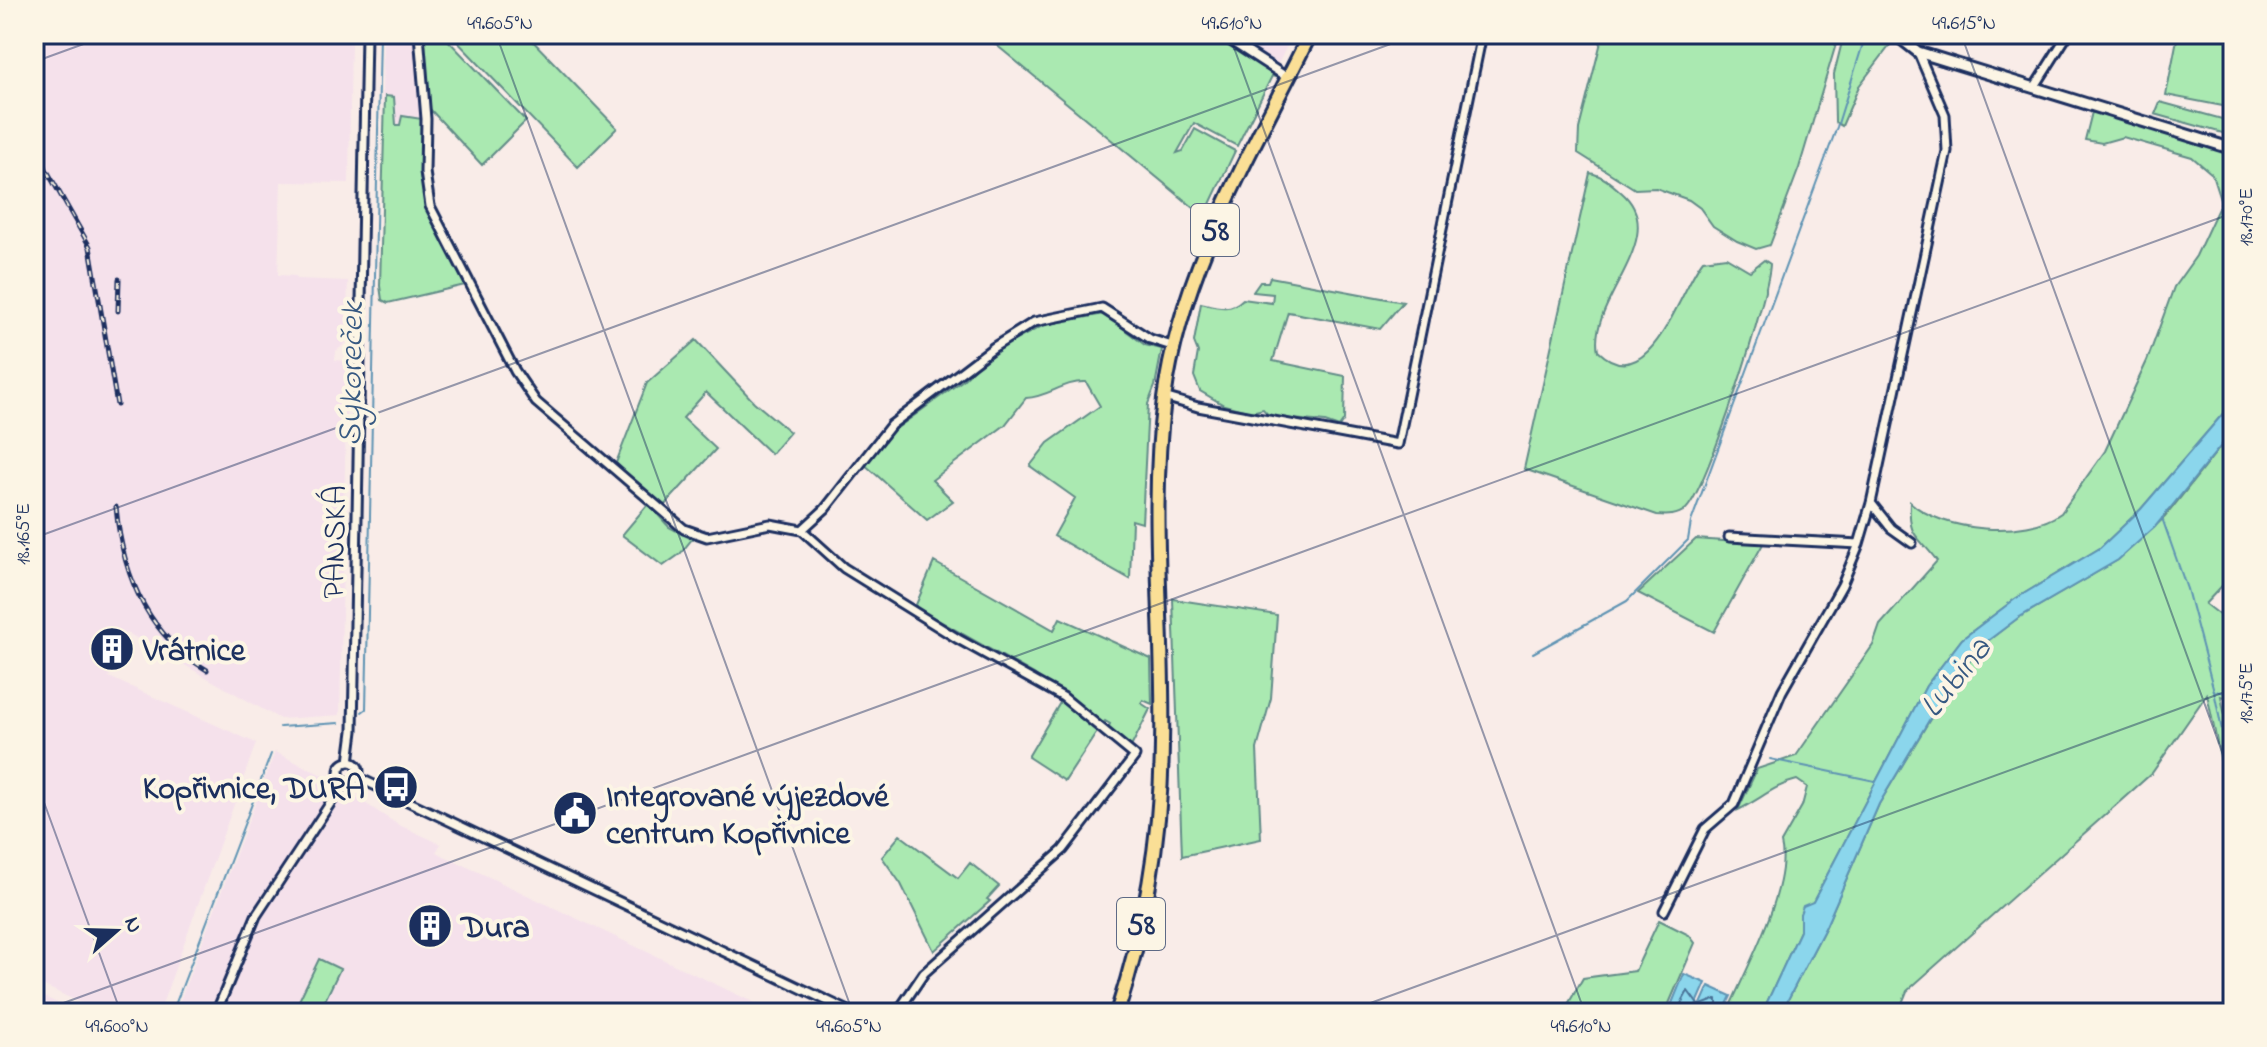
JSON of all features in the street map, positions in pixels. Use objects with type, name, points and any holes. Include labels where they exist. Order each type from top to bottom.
[{"type":"main road","name":"58","points":[[1117,1013],[1145,907],[1156,832],[1162,747],[1157,476],[1164,397],[1175,347],[1207,247],[1310,34]]},
{"type":"street","name":"PANSKÁ","points":[[345,781],[339,771],[349,762],[353,731],[366,34]]},
{"type":"street","points":[[419,34],[426,119],[425,183],[430,206],[526,390],[664,514],[690,533],[713,537],[778,523],[802,530],[844,568],[958,639],[1063,697],[1135,756],[1063,850],[924,973],[897,1013]]},
{"type":"street","points":[[1220,34],[1288,78]]},
{"type":"street","points":[[1164,397],[1198,407],[1398,444],[1482,34]]},
{"type":"street","points":[[1895,34],[1918,52],[2233,149]]},
{"type":"street","points":[[2026,34],[2068,34]]},
{"type":"street","points":[[2034,88],[2068,34]]},
{"type":"street","points":[[1664,911],[1705,829],[1734,804],[1782,691],[1842,585],[1859,544],[1871,503],[1946,163],[1945,115],[1918,52]]},
{"type":"street","points":[[802,530],[834,498],[891,425],[994,347],[1034,322],[1102,308],[1150,339],[1175,347]]},
{"type":"street","points":[[1871,503],[1891,528],[1912,543]]},
{"type":"street","points":[[1729,537],[1859,544]]},
{"type":"street","points":[[349,762],[357,768],[357,777]]},
{"type":"street","points":[[216,1013],[256,916],[345,781],[357,777],[853,1013]]},
{"type":"shaded area","points":[[34,34],[351,34],[349,183],[281,182],[278,275],[348,281],[346,343],[336,351],[335,360],[347,361],[340,715],[280,719],[126,632],[109,677],[256,743],[159,1013],[102,1013],[34,981]]},
{"type":"shaded area","points":[[383,34],[416,34],[424,120],[422,163],[422,132],[395,125],[395,100],[384,99],[382,107]]},
{"type":"shaded area","points":[[1248,34],[1293,34],[1277,66],[1242,42]]},
{"type":"shaded area","points":[[275,752],[322,775],[397,824],[441,844],[436,852],[776,1013],[175,1013]]},
{"type":"shaded area","points":[[34,992],[51,1000],[78,1013],[34,1013]]},
{"type":"green space","points":[[422,34],[442,34],[526,121],[482,165],[428,107]]},
{"type":"green space","points":[[450,34],[526,34],[617,128],[578,167]]},
{"type":"green space","points":[[983,34],[1216,34],[1281,79],[1272,76],[1237,146],[1194,123],[1177,153],[1183,151],[1195,129],[1235,151],[1210,204],[1218,208],[1215,213],[1208,209],[1205,217]]},
{"type":"green space","points":[[1603,34],[1839,34],[1799,168],[1770,245],[1756,249],[1737,241],[1713,226],[1700,208],[1689,200],[1656,188],[1635,189],[1578,153],[1579,129]]},
{"type":"green space","points":[[1844,34],[1874,34],[1891,44],[1859,86],[1842,126],[1835,122],[1834,74]]},
{"type":"green space","points":[[2178,34],[2233,34],[2233,108],[2166,95]]},
{"type":"green space","points":[[385,96],[394,97],[396,125],[400,125],[402,116],[422,119],[420,167],[427,208],[465,285],[388,303],[382,300],[380,286]]},
{"type":"green space","points":[[2160,102],[2233,122],[2233,136],[2155,114]]},
{"type":"green space","points":[[2092,112],[2230,153],[2233,162],[2233,402],[2141,509],[2100,548],[2015,599],[1962,639],[1926,686],[1813,902],[1800,914],[1800,931],[1762,1013],[1727,1013],[1765,928],[1780,882],[1783,861],[1781,843],[1802,806],[1807,787],[1797,780],[1789,782],[1738,810],[1757,769],[1796,756],[1873,645],[1880,625],[1937,561],[1913,530],[1910,502],[1942,520],[1984,528],[2027,526],[2061,513],[2105,451],[2147,361],[2174,287],[2196,256],[2221,202],[2212,174],[2192,157],[2123,137],[2102,143],[2085,140]]},
{"type":"green space","points":[[1590,173],[1603,178],[1621,192],[1634,209],[1638,228],[1634,248],[1604,311],[1598,332],[1598,351],[1617,363],[1633,362],[1648,351],[1662,334],[1703,260],[1726,257],[1750,271],[1764,260],[1770,264],[1759,313],[1722,432],[1696,494],[1686,509],[1676,514],[1657,515],[1524,469]]},
{"type":"green space","points":[[1270,277],[1403,302],[1380,329],[1288,312],[1273,361],[1345,376],[1344,420],[1339,427],[1325,422],[1270,417],[1263,409],[1251,412],[1224,405],[1200,391],[1194,376],[1198,352],[1194,342],[1201,303],[1223,307],[1233,306],[1243,299],[1272,303],[1273,294],[1253,292],[1260,282],[1268,282]]},
{"type":"green space","points":[[1104,314],[1145,345],[1162,349],[1148,404],[1142,523],[1132,520],[1130,579],[1054,536],[1075,498],[1030,466],[1048,443],[1100,406],[1086,382],[1026,398],[1005,425],[932,480],[953,501],[927,520],[863,463],[893,431],[963,380],[989,354],[1044,325]]},
{"type":"green space","points":[[696,340],[754,402],[790,432],[771,454],[706,392],[683,418],[716,449],[662,508],[616,463],[647,383]]},
{"type":"green space","points":[[2233,431],[2233,574],[2205,604],[2233,626],[2233,699],[2221,696],[2233,757],[2233,820],[2207,694],[2152,773],[1907,991],[1898,1013],[1781,1013],[1826,926],[1879,804],[1947,691],[1981,646],[2018,618],[2118,560],[2165,517]]},
{"type":"green space","points":[[648,504],[669,527],[692,539],[680,554],[663,566],[622,535]]},
{"type":"green space","points":[[1696,539],[1763,544],[1714,632],[1638,593]]},
{"type":"green space","points":[[934,562],[1054,630],[1060,618],[1151,659],[1152,704],[1143,700],[1141,703],[1150,709],[1131,747],[1107,730],[1110,724],[1105,721],[1101,725],[1034,674],[915,607]]},
{"type":"green space","points":[[1173,599],[1277,615],[1271,698],[1257,749],[1261,839],[1182,856]]},
{"type":"green space","points":[[1061,701],[1099,729],[1065,781],[1028,757]]},
{"type":"green space","points":[[900,835],[958,878],[970,863],[999,886],[987,899],[990,901],[934,951],[901,884],[882,857]]},
{"type":"green space","points":[[1659,920],[1689,935],[1695,943],[1665,1013],[1563,1013],[1583,978],[1635,971]]},
{"type":"green space","points":[[319,959],[340,969],[319,1013],[293,1013]]},
{"type":"water","name":"Lubina","points":[[2233,402],[2233,431],[2155,527],[2118,560],[2018,618],[1981,646],[1947,690],[1879,804],[1826,926],[1781,1013],[1762,1013],[1800,931],[1803,906],[1813,902],[1926,686],[1962,639],[2015,599],[2100,548],[2141,509]]},
{"type":"water","points":[[1684,974],[1706,983],[1693,1013],[1668,1013]]},
{"type":"water","points":[[1709,986],[1731,996],[1723,1013],[1697,1013]]},
{"type":"waterway","name":"Sýkoreček","points":[[362,712],[366,709],[380,34]]},
{"type":"waterway","points":[[1533,653],[1627,601],[1688,540],[1691,522],[1837,127],[1866,34]]},
{"type":"waterway","points":[[2162,518],[2187,589],[2214,691],[2233,784]]},
{"type":"waterway","points":[[2214,691],[2233,694]]},
{"type":"waterway","name":"Sýkoreček","points":[[280,727],[339,723]]},
{"type":"waterway","points":[[172,1013],[271,754]]},
{"type":"waterway","points":[[1770,759],[1875,781]]},
{"type":"railway","points":[[34,138],[46,169],[90,247],[117,405]]},
{"type":"railway","points":[[118,311],[119,279]]},
{"type":"railway","points":[[116,507],[124,555],[141,600],[168,639],[207,670]]},
{"type":"place","name":"Vrátnice","points":[[112,649]]},
{"type":"place","name":"Kopřivnice, DURA","points":[[396,787]]},
{"type":"place","name":"Integrované výjezdové centrum Kopřivnice","points":[[575,813]]},
{"type":"place","name":"Dura","points":[[430,926]]}]
